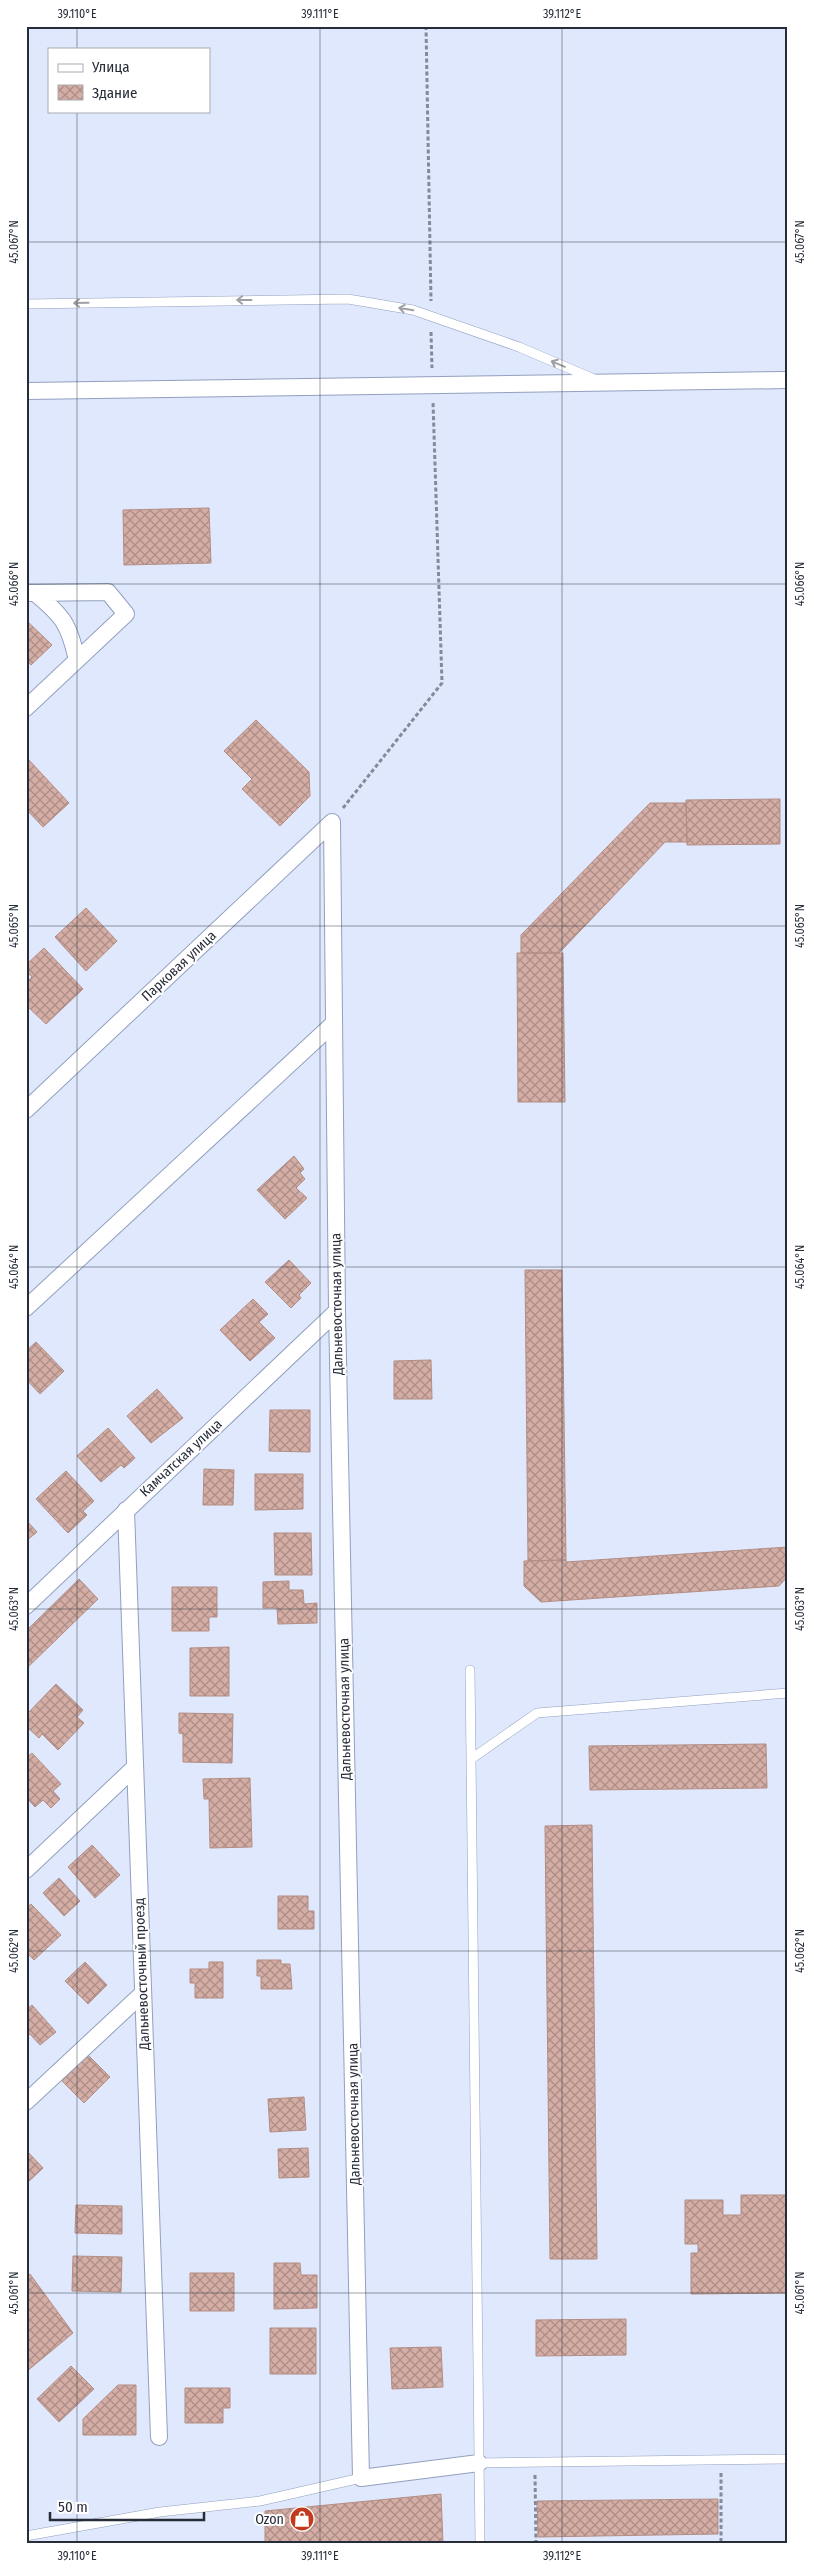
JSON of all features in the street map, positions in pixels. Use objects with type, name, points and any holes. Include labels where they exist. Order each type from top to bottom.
[{"type":"street","points":[[26,391],[788,380]]},
{"type":"street","points":[[26,708],[126,614],[108,592],[30,593]]},
{"type":"street","points":[[30,593],[57,611],[71,633],[77,660]]},
{"type":"street","name":"Дальневосточная улица","points":[[332,822],[337,1311],[361,2478]]},
{"type":"street","name":"Парковая улица","points":[[26,1110],[332,822]]},
{"type":"street","points":[[26,1308],[334,1024]]},
{"type":"street","name":"Камчатская улица","points":[[26,1606],[337,1311]]},
{"type":"street","name":"Дальневосточный проезд","points":[[126,1510],[159,2437]]},
{"type":"street","points":[[26,1870],[135,1767]]},
{"type":"street","points":[[26,2102],[143,1993]]},
{"type":"street","points":[[361,2478],[478,2463]]},
{"type":"lane","points":[[26,304],[348,299],[413,310],[519,347],[603,383]]},
{"type":"lane","points":[[470,1670],[480,2543]]},
{"type":"lane","points":[[470,1759],[537,1713],[788,1693]]},
{"type":"lane","points":[[478,2463],[788,2459]]},
{"type":"lane","points":[[26,2536],[160,2512],[260,2501],[361,2478]]},
{"type":"path","points":[[332,822],[442,684],[432,384],[426,26]]},
{"type":"path","points":[[720,2460],[722,2543]]},
{"type":"path","points":[[535,2462],[536,2543]]},
{"type":"building","points":[[209,508],[211,563],[124,565],[123,510]]},
{"type":"building","points":[[26,620],[52,645],[31,665],[26,660]]},
{"type":"building","points":[[256,720],[309,772],[310,796],[280,826],[242,789],[252,779],[224,751]]},
{"type":"building","points":[[28,759],[69,803],[43,827],[26,809]]},
{"type":"building","points":[[780,799],[780,844],[687,845],[686,800]]},
{"type":"building","points":[[650,803],[686,803],[687,842],[665,842],[559,953],[521,953],[521,935]]},
{"type":"building","points":[[86,908],[117,941],[86,971],[55,937]]},
{"type":"building","points":[[44,948],[83,989],[46,1024],[26,1005],[26,983],[32,977],[26,971],[26,965]]},
{"type":"building","points":[[517,953],[563,953],[565,1102],[518,1102]]},
{"type":"building","points":[[294,1156],[304,1169],[300,1173],[305,1179],[296,1188],[307,1198],[285,1219],[257,1190]]},
{"type":"building","points":[[289,1260],[311,1283],[299,1295],[301,1298],[291,1308],[265,1282]]},
{"type":"building","points":[[525,1270],[562,1270],[566,1560],[528,1561]]},
{"type":"building","points":[[253,1299],[268,1314],[259,1322],[275,1338],[250,1361],[220,1330]]},
{"type":"building","points":[[36,1342],[64,1371],[40,1394],[26,1379],[26,1351]]},
{"type":"building","points":[[431,1360],[432,1399],[394,1399],[394,1361]]},
{"type":"building","points":[[157,1389],[183,1418],[151,1443],[127,1416]]},
{"type":"building","points":[[270,1410],[310,1410],[310,1452],[269,1451]]},
{"type":"building","points":[[108,1428],[135,1458],[124,1468],[121,1465],[101,1482],[77,1456]]},
{"type":"building","points":[[204,1469],[234,1470],[233,1505],[203,1505]]},
{"type":"building","points":[[66,1471],[94,1501],[83,1511],[87,1515],[68,1533],[36,1499]]},
{"type":"building","points":[[255,1474],[303,1474],[303,1509],[255,1510]]},
{"type":"building","points":[[26,1520],[37,1532],[26,1541]]},
{"type":"building","points":[[274,1533],[311,1533],[312,1575],[275,1575]]},
{"type":"building","points":[[788,1547],[788,1576],[779,1586],[541,1602],[524,1586],[524,1561],[566,1560],[566,1562]]},
{"type":"building","points":[[79,1579],[98,1599],[26,1669],[26,1631]]},
{"type":"building","points":[[289,1581],[289,1590],[303,1590],[304,1604],[317,1603],[317,1623],[278,1624],[277,1608],[263,1608],[263,1582]]},
{"type":"building","points":[[172,1587],[217,1587],[217,1617],[209,1617],[209,1631],[172,1631]]},
{"type":"building","points":[[229,1647],[229,1696],[190,1696],[190,1648]]},
{"type":"building","points":[[56,1684],[83,1710],[77,1717],[84,1723],[58,1750],[42,1734],[39,1738],[26,1726],[26,1715]]},
{"type":"building","points":[[179,1713],[233,1714],[232,1763],[183,1762],[183,1734],[179,1733]]},
{"type":"building","points":[[766,1744],[767,1788],[590,1790],[589,1746]]},
{"type":"building","points":[[32,1753],[61,1784],[53,1791],[60,1799],[51,1808],[43,1800],[35,1807],[26,1797],[26,1758]]},
{"type":"building","points":[[250,1778],[252,1847],[210,1848],[209,1799],[204,1799],[203,1779]]},
{"type":"building","points":[[592,1825],[597,2259],[550,2259],[545,1826]]},
{"type":"building","points":[[92,1845],[120,1875],[95,1898],[68,1867]]},
{"type":"building","points":[[59,1878],[80,1901],[64,1916],[43,1893]]},
{"type":"building","points":[[278,1896],[308,1896],[308,1911],[314,1911],[314,1929],[278,1929]]},
{"type":"building","points":[[31,1904],[61,1935],[34,1960],[26,1952],[26,1909]]},
{"type":"building","points":[[257,1960],[281,1960],[281,1964],[290,1964],[292,1989],[261,1989],[261,1976],[257,1976]]},
{"type":"building","points":[[85,1962],[107,1985],[88,2004],[65,1981]]},
{"type":"building","points":[[209,1962],[223,1962],[223,1998],[195,1998],[195,1983],[190,1983],[190,1969],[209,1969]]},
{"type":"building","points":[[32,2005],[56,2032],[40,2045],[30,2034],[26,2037],[26,2010]]},
{"type":"building","points":[[88,2055],[110,2077],[84,2103],[62,2081]]},
{"type":"building","points":[[304,2097],[306,2130],[270,2132],[268,2099]]},
{"type":"building","points":[[308,2148],[309,2177],[279,2178],[278,2149]]},
{"type":"building","points":[[26,2150],[43,2168],[26,2184]]},
{"type":"building","points":[[741,2195],[788,2195],[788,2293],[691,2294],[691,2253],[698,2253],[698,2244],[685,2244],[685,2200],[723,2200],[723,2215],[741,2215]]},
{"type":"building","points":[[76,2205],[122,2206],[122,2234],[75,2233]]},
{"type":"building","points":[[73,2256],[122,2257],[121,2292],[72,2291]]},
{"type":"building","points":[[274,2263],[300,2263],[301,2275],[317,2275],[317,2308],[274,2309]]},
{"type":"building","points":[[190,2273],[234,2273],[234,2311],[190,2311]]},
{"type":"building","points":[[30,2274],[73,2333],[26,2372],[26,2278]]},
{"type":"building","points":[[626,2319],[626,2355],[536,2356],[536,2320]]},
{"type":"building","points":[[270,2328],[316,2328],[316,2374],[270,2374]]},
{"type":"building","points":[[441,2347],[443,2387],[392,2389],[390,2348]]},
{"type":"building","points":[[71,2366],[94,2389],[59,2422],[37,2399]]},
{"type":"building","points":[[118,2385],[136,2385],[136,2435],[83,2435],[83,2419]]},
{"type":"building","points":[[185,2388],[230,2388],[230,2408],[223,2408],[223,2423],[185,2423]]},
{"type":"building","points":[[441,2494],[443,2543],[265,2543],[265,2511]]},
{"type":"building","points":[[718,2499],[718,2534],[538,2537],[537,2501]]},
{"type":"place","name":"Ozon","points":[[302,2519]]}]
